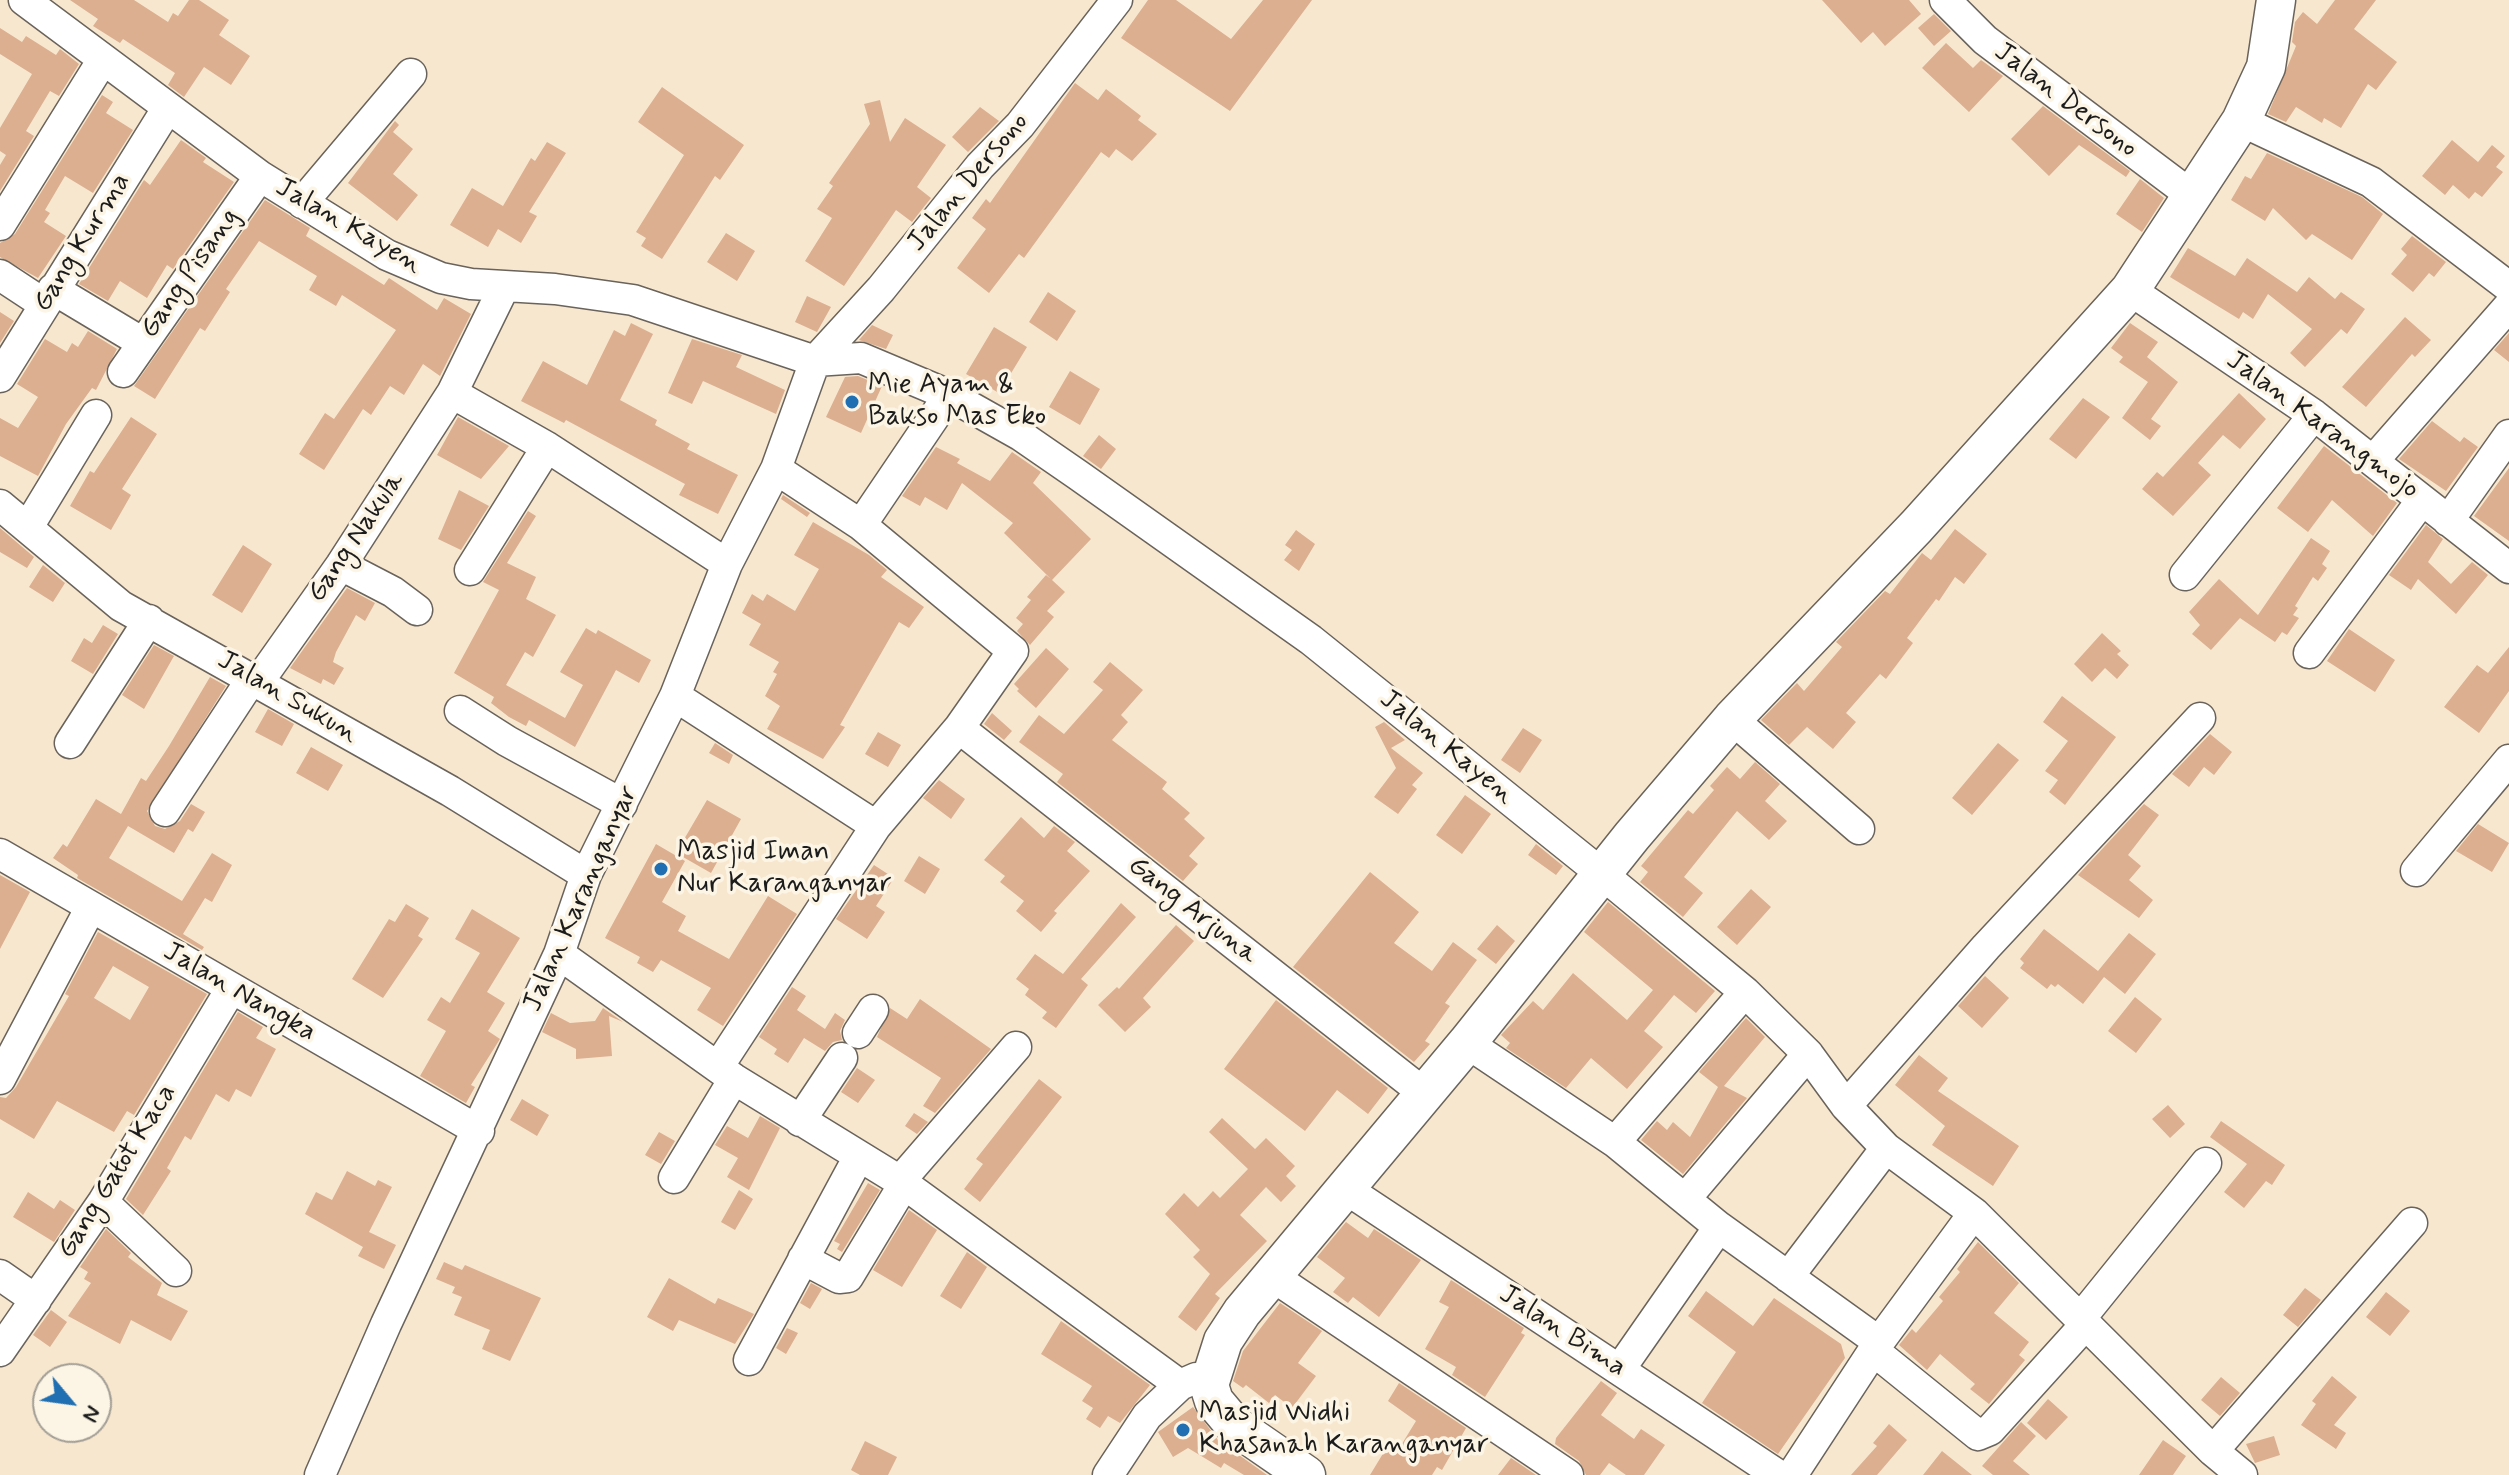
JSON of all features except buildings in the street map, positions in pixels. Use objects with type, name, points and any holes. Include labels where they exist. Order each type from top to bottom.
[{"type":"main road","points":[[1306,1475],[1235,1426],[1214,1401],[1209,1385],[1196,1378],[1272,1276],[1732,719],[1916,527],[2130,290],[2241,121],[2266,67],[2276,0]]},
{"type":"street","name":"Jalan Kayen","points":[[24,0],[260,176],[387,255],[418,269],[441,278],[504,287],[602,293],[633,300],[815,361],[861,358],[949,395],[1020,435],[1311,640],[1745,992],[1808,1054],[1846,1106],[1886,1148],[1974,1213],[2213,1451],[2242,1475]]},
{"type":"street","name":"Jalan Dersono","points":[[815,361],[881,289],[980,166],[1020,125],[1117,0]]},
{"type":"street","name":"Jalan Dersono","points":[[1945,0],[1985,40],[2191,195]]},
{"type":"street","points":[[0,225],[102,61]]},
{"type":"street","points":[[302,203],[411,74]]},
{"type":"street","name":"Gang Kurma","points":[[0,377],[167,109]]},
{"type":"street","points":[[2241,121],[2371,182],[2509,287]]},
{"type":"street","name":"Gang Pisang","points":[[123,372],[260,176]]},
{"type":"street","points":[[0,275],[143,343]]},
{"type":"street","name":"Gang Nakula","points":[[165,811],[256,679],[341,565],[452,393],[504,287]]},
{"type":"street","name":"Jalan Karangmojo","points":[[2130,290],[2314,415],[2509,568]]},
{"type":"street","points":[[2373,461],[2509,306]]},
{"type":"street","name":"Jalan Karanganyar","points":[[320,1475],[386,1324],[479,1131],[559,954],[586,875],[675,696],[727,564],[776,469],[815,361]]},
{"type":"street","points":[[452,393],[547,447],[727,564]]},
{"type":"street","points":[[861,525],[949,395]]},
{"type":"street","points":[[28,527],[96,415]]},
{"type":"street","points":[[2185,575],[2314,415]]},
{"type":"street","points":[[2448,521],[2509,435]]},
{"type":"street","points":[[470,570],[547,447]]},
{"type":"street","points":[[674,1178],[726,1073],[876,826],[959,728],[1013,651],[861,525],[776,469]]},
{"type":"street","points":[[2309,653],[2422,500]]},
{"type":"street","name":"Jalan Sukun","points":[[0,505],[100,590],[462,798],[586,875]]},
{"type":"street","points":[[341,565],[393,592],[417,610]]},
{"type":"street","points":[[70,743],[149,620]]},
{"type":"street","points":[[675,696],[876,826]]},
{"type":"street","points":[[460,711],[507,741],[622,804]]},
{"type":"street","points":[[1846,1106],[1986,947],[2200,718]]},
{"type":"street","points":[[1732,719],[1859,829]]},
{"type":"street","name":"Gang Arjuna","points":[[959,728],[1425,1094]]},
{"type":"street","points":[[2416,871],[2509,760]]},
{"type":"street","name":"Jalan Nangka","points":[[0,854],[479,1131]]},
{"type":"street","points":[[0,1079],[91,907]]},
{"type":"street","points":[[559,954],[726,1073],[902,1183],[1196,1378],[1147,1416],[1108,1475]]},
{"type":"street","name":"Gang Gatot Kaca","points":[[0,1351],[103,1202],[231,989]]},
{"type":"street","points":[[1615,1142],[1745,992]]},
{"type":"street","points":[[1467,1043],[1615,1142],[1719,1227],[1877,1347],[1978,1435],[1990,1430],[2082,1322],[2206,1163]]},
{"type":"street","points":[[803,1259],[839,1278],[848,1277],[902,1183],[1016,1047]]},
{"type":"street","points":[[1685,1199],[1808,1054]]},
{"type":"street","points":[[800,1121],[842,1058]]},
{"type":"street","points":[[1788,1277],[1886,1148]]},
{"type":"street","points":[[749,1360],[858,1158]]},
{"type":"street","name":"Jalan Bima","points":[[1346,1189],[1778,1475]]},
{"type":"street","points":[[103,1202],[176,1271]]},
{"type":"street","points":[[1792,1475],[1877,1347],[1974,1213]]},
{"type":"street","points":[[2213,1451],[2412,1223]]},
{"type":"street","points":[[1620,1369],[1719,1227]]},
{"type":"street","points":[[0,1275],[36,1300]]},
{"type":"street","points":[[1272,1276],[1568,1475]]},
{"type":"place","name":"Mie Ayam & Bakso Mas Eko","points":[[852,402]]},
{"type":"place","name":"Masjid Iman Nur Karanganyar","points":[[661,869]]},
{"type":"place","name":"Masjid Widhi Khasanah Karanganyar","points":[[1183,1430]]}]
